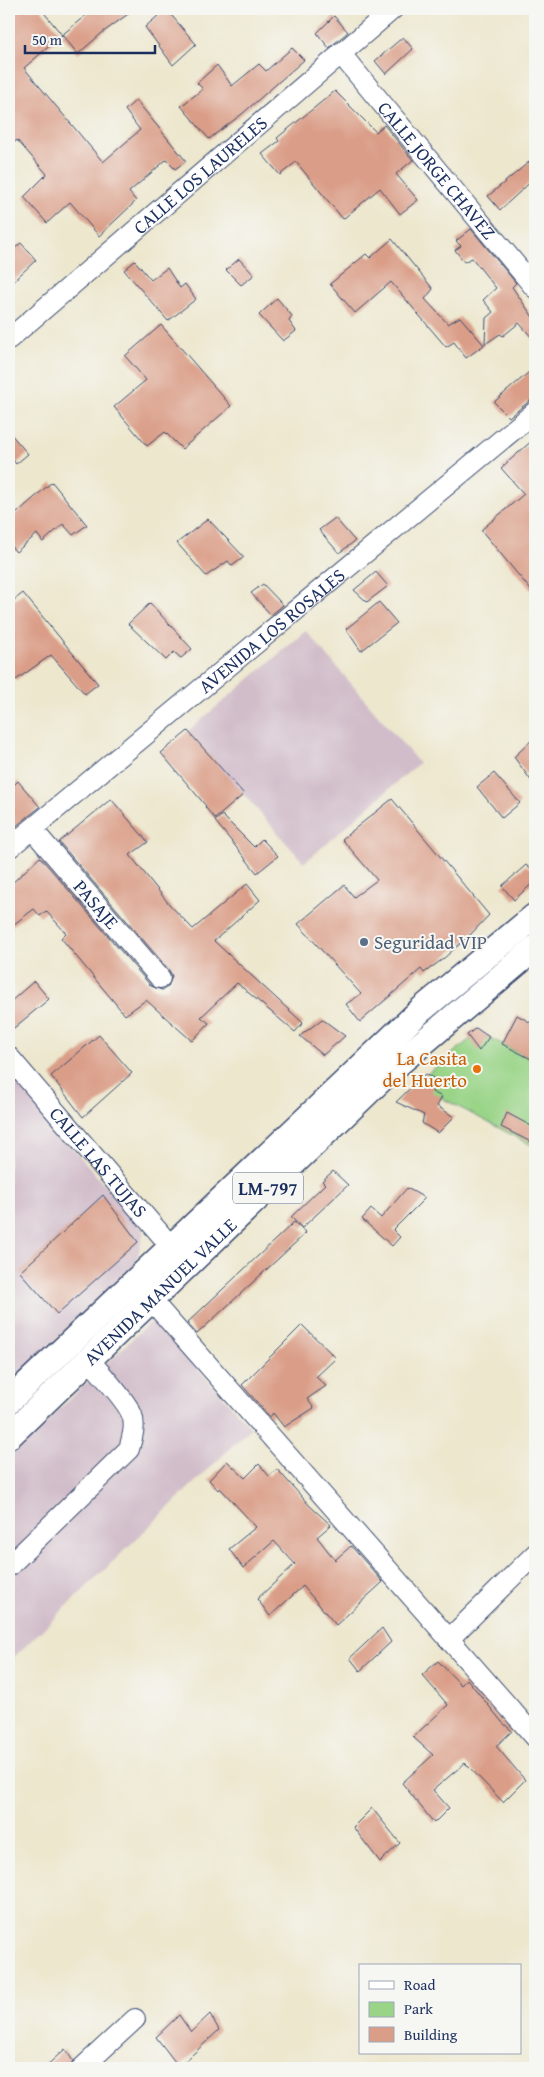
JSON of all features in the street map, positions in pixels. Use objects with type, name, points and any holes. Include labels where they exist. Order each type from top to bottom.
[{"type":"main road","name":"AVENIDA MANUEL VALLE","points":[[9,1401],[421,1010],[535,916]]},
{"type":"main road","name":"AVENIDA MANUEL VALLE","points":[[9,1436],[392,1068],[535,948]]},
{"type":"street","name":"CALLE LOS LAURELES","points":[[9,339],[393,9]]},
{"type":"street","name":"CALLE JORGE CHAVEZ","points":[[340,53],[535,288]]},
{"type":"street","name":"AVENIDA LOS ROSALES","points":[[9,848],[535,412]]},
{"type":"street","name":"PASAJE","points":[[32,829],[160,978]]},
{"type":"street","name":"CALLE LAS TUJAS","points":[[9,1057],[188,1265]]},
{"type":"street","points":[[151,1300],[535,1737]]},
{"type":"street","points":[[9,1566],[129,1449],[134,1431],[132,1414],[105,1377],[89,1360]]},
{"type":"street","points":[[449,1639],[535,1554]]},
{"type":"street","points":[[82,2068],[135,2019]]},
{"type":"shaded area","points":[[306,631],[419,763],[304,863],[188,731]]},
{"type":"shaded area","points":[[9,1074],[144,1231],[135,1266],[9,1383]]},
{"type":"shaded area","points":[[153,1319],[251,1428],[9,1662],[9,1457]]},
{"type":"green space","points":[[479,1032],[535,1061],[535,1147],[415,1084]]},
{"type":"building","points":[[9,9],[41,9],[62,35],[24,68],[103,162],[140,130],[125,110],[136,100],[186,161],[175,169],[166,160],[129,192],[136,201],[99,236],[70,202],[47,223],[24,197],[47,174],[17,140],[9,147]]},
{"type":"building","points":[[93,9],[135,9],[102,33],[78,54],[62,35]]},
{"type":"building","points":[[166,9],[196,44],[173,65],[145,27]]},
{"type":"building","points":[[334,16],[348,32],[329,48],[317,33]]},
{"type":"building","points":[[403,37],[413,49],[386,74],[375,61]]},
{"type":"building","points":[[292,48],[304,60],[242,114],[209,139],[181,106],[203,89],[197,83],[217,65],[232,86],[259,64],[266,71]]},
{"type":"building","points":[[335,91],[376,132],[384,125],[413,160],[396,174],[418,200],[400,214],[380,188],[343,219],[296,162],[280,175],[262,154],[279,141],[277,138]]},
{"type":"building","points":[[535,157],[535,178],[500,210],[488,196]]},
{"type":"building","points":[[471,229],[516,283],[512,287],[535,320],[535,341],[519,323],[503,336],[500,334],[485,344],[486,318],[493,312],[483,300],[496,288],[472,258],[464,262],[455,250],[461,246],[456,241]]},
{"type":"building","points":[[392,239],[433,289],[425,299],[448,324],[460,317],[484,345],[466,358],[454,342],[446,347],[391,282],[355,313],[330,284],[366,254],[370,258]]},
{"type":"building","points":[[21,243],[36,260],[9,285],[9,253]]},
{"type":"building","points":[[239,259],[254,275],[241,285],[226,270]]},
{"type":"building","points":[[135,261],[151,280],[167,268],[180,288],[185,284],[196,299],[168,321],[124,270]]},
{"type":"building","points":[[277,298],[292,316],[289,321],[296,331],[283,341],[259,315]]},
{"type":"building","points":[[161,325],[231,406],[182,449],[165,432],[147,446],[114,407],[146,380],[125,356]]},
{"type":"building","points":[[535,367],[535,397],[509,417],[494,402]]},
{"type":"building","points":[[9,432],[28,454],[16,464],[9,455]]},
{"type":"building","points":[[535,438],[535,595],[481,530],[524,494],[501,468]]},
{"type":"building","points":[[52,482],[87,525],[73,535],[63,524],[43,542],[37,534],[16,552],[9,544],[9,520]]},
{"type":"building","points":[[335,518],[355,541],[339,553],[319,530]]},
{"type":"building","points":[[208,519],[244,557],[232,566],[228,561],[206,576],[177,543]]},
{"type":"building","points":[[376,572],[388,586],[367,602],[354,590]]},
{"type":"building","points":[[263,584],[283,605],[271,615],[251,593]]},
{"type":"building","points":[[23,593],[98,684],[85,694],[51,655],[16,680],[9,671],[9,604]]},
{"type":"building","points":[[379,602],[397,623],[361,651],[346,629]]},
{"type":"building","points":[[150,603],[192,649],[181,658],[174,652],[166,660],[128,624]]},
{"type":"building","points":[[188,731],[244,794],[215,819],[161,753]]},
{"type":"building","points":[[535,737],[535,786],[514,757]]},
{"type":"building","points":[[494,773],[520,803],[502,818],[477,787]]},
{"type":"building","points":[[18,781],[40,807],[9,832],[9,790]]},
{"type":"building","points":[[111,799],[148,842],[130,855],[169,904],[193,929],[247,884],[260,900],[214,941],[303,1023],[295,1032],[237,983],[201,1017],[209,1023],[192,1041],[146,1000],[125,1015],[61,938],[66,933],[46,911],[40,916],[34,909],[9,928],[9,886],[40,857],[151,986],[162,990],[168,987],[172,976],[169,970],[59,842]]},
{"type":"building","points":[[392,799],[489,915],[443,959],[424,973],[421,969],[360,1022],[346,1004],[361,994],[298,924],[344,885],[354,897],[377,880],[342,839]]},
{"type":"building","points":[[222,815],[254,847],[262,839],[278,856],[257,873],[215,821]]},
{"type":"building","points":[[526,865],[535,873],[535,881],[514,900],[502,886]]},
{"type":"building","points":[[34,981],[49,999],[9,1032],[9,1003]]},
{"type":"building","points":[[517,1015],[535,1025],[535,1061],[502,1044]]},
{"type":"building","points":[[322,1019],[345,1036],[323,1055],[300,1036]]},
{"type":"building","points":[[476,1028],[489,1037],[479,1051],[467,1035]]},
{"type":"building","points":[[99,1035],[132,1073],[83,1117],[51,1076]]},
{"type":"building","points":[[425,1074],[437,1080],[432,1092],[442,1097],[437,1106],[454,1117],[438,1133],[422,1123],[424,1115],[396,1102]]},
{"type":"building","points":[[507,1113],[535,1128],[535,1144],[501,1127]]},
{"type":"building","points":[[333,1171],[348,1185],[302,1228],[291,1217],[325,1184],[322,1181]]},
{"type":"building","points":[[407,1188],[425,1198],[393,1230],[400,1237],[392,1246],[362,1219],[371,1209],[381,1218]]},
{"type":"building","points":[[103,1195],[138,1242],[57,1314],[20,1272]]},
{"type":"building","points":[[294,1222],[306,1233],[197,1334],[187,1323]]},
{"type":"building","points":[[302,1325],[336,1358],[316,1377],[326,1386],[307,1399],[314,1408],[284,1427],[273,1413],[270,1417],[242,1385]]},
{"type":"building","points":[[227,1461],[245,1478],[259,1464],[269,1476],[277,1469],[310,1506],[331,1525],[317,1537],[335,1560],[351,1546],[383,1582],[336,1625],[303,1586],[270,1616],[257,1599],[295,1564],[274,1541],[243,1568],[229,1549],[256,1527],[220,1488],[218,1490],[209,1480]]},
{"type":"building","points":[[382,1628],[391,1642],[360,1671],[350,1658]]},
{"type":"building","points":[[438,1661],[461,1685],[467,1679],[502,1722],[512,1731],[496,1746],[525,1780],[503,1802],[465,1763],[433,1790],[449,1808],[434,1823],[402,1783],[433,1755],[413,1737],[448,1705],[422,1675]]},
{"type":"building","points":[[372,1808],[400,1843],[380,1862],[353,1827]]},
{"type":"building","points":[[210,2014],[219,2030],[179,2067],[156,2037],[179,2015],[191,2032]]},
{"type":"building","points":[[65,2049],[73,2061],[71,2066],[67,2068],[44,2068]]},
{"type":"place","name":"Seguridad VIP","points":[[364,942]]},
{"type":"place","name":"La Casita del Huerto","points":[[477,1069]]}]
